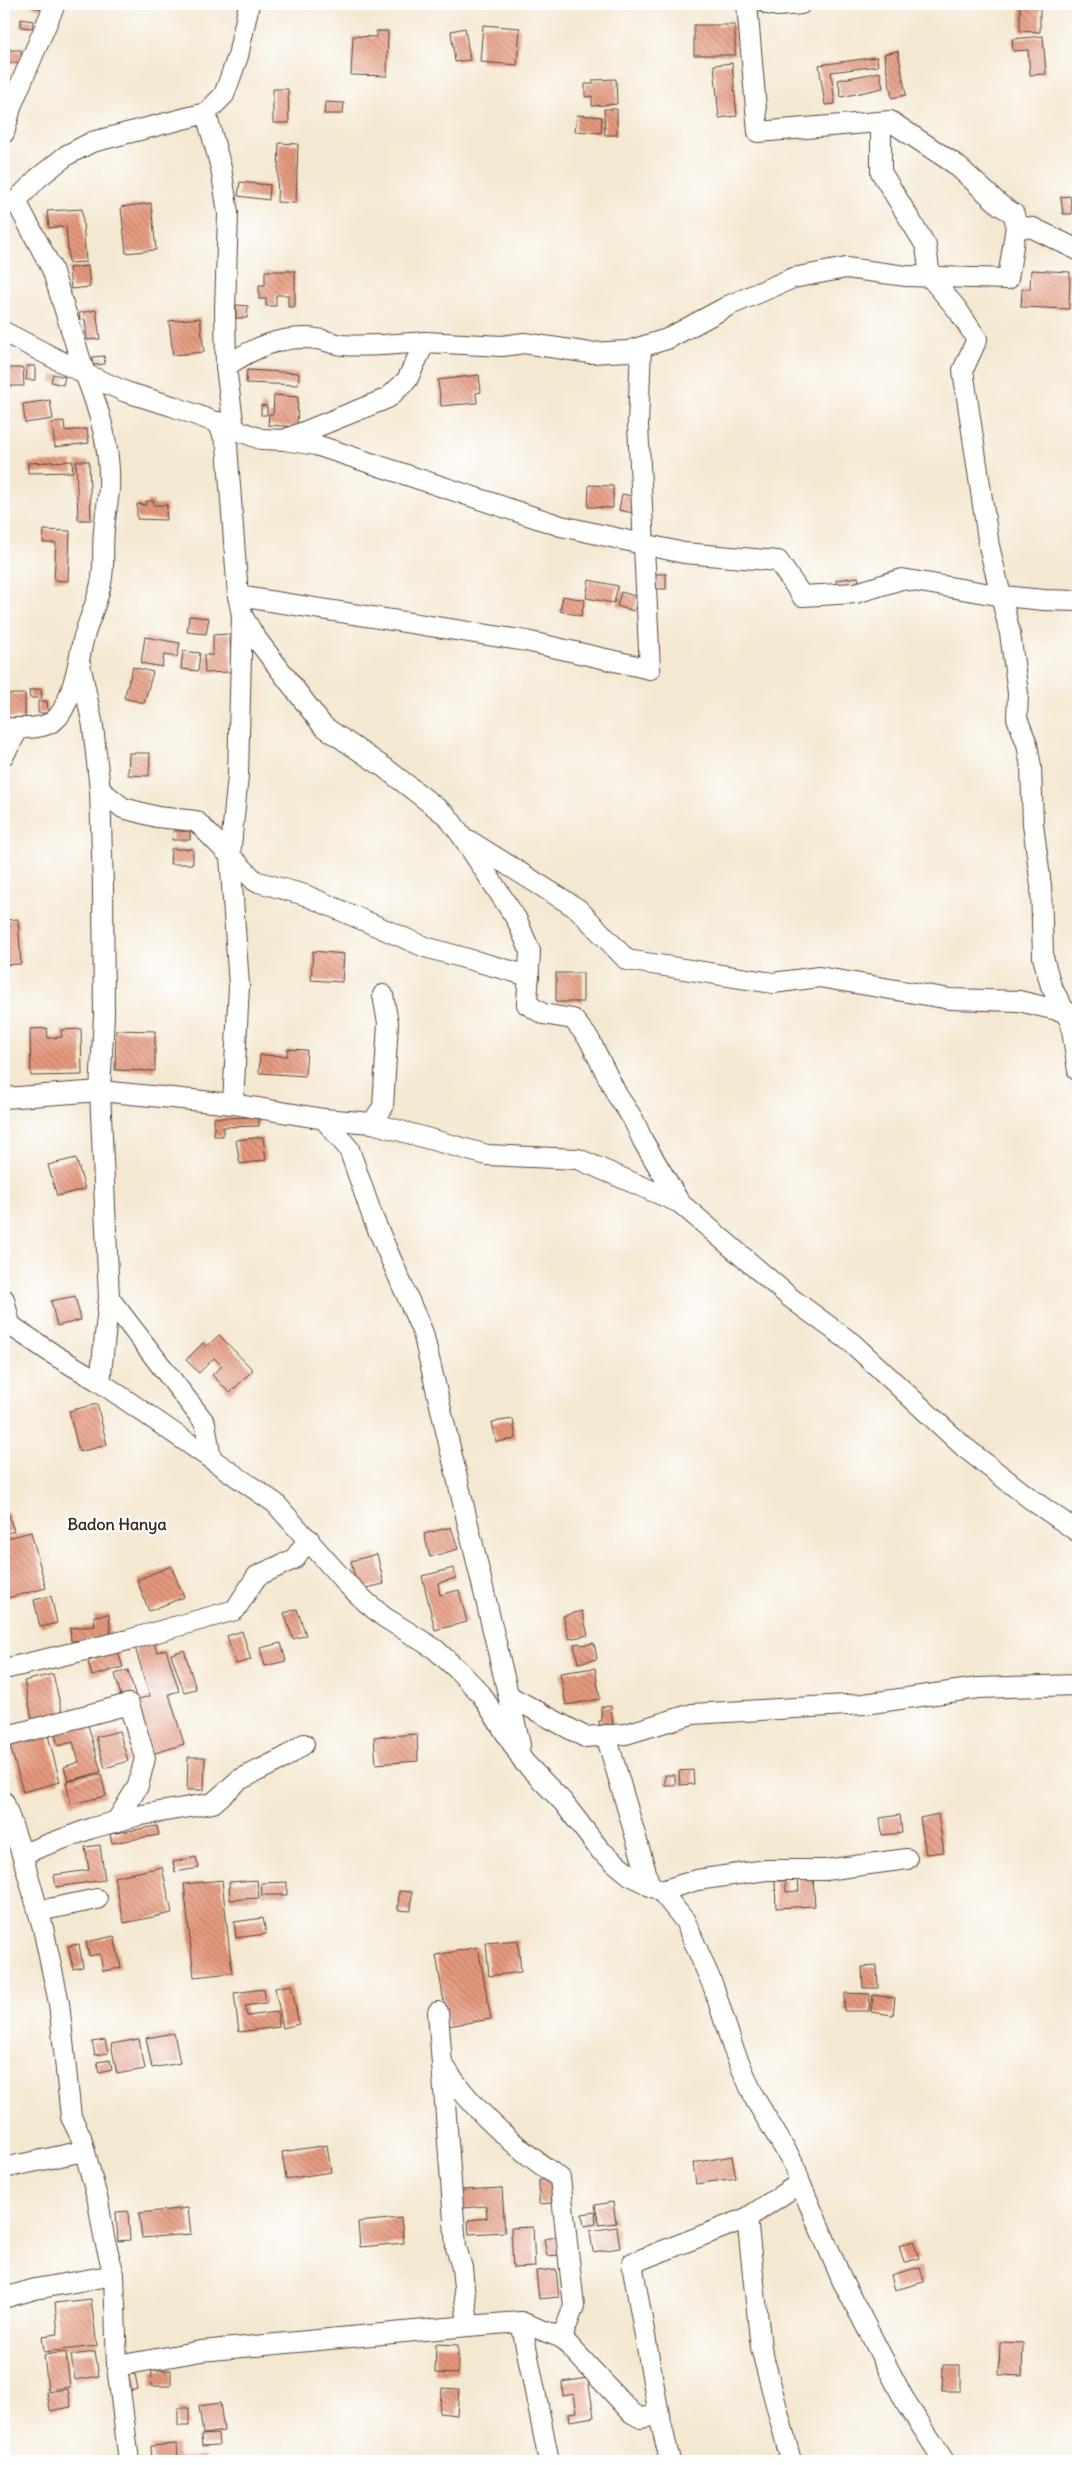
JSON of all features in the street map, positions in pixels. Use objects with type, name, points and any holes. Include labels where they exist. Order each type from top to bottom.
[{"type":"street","points":[[4,132],[12,104],[55,4]]},
{"type":"street","points":[[4,756],[11,728],[42,727],[57,718],[80,664],[82,644],[94,613],[102,582],[104,531],[109,488],[107,447],[94,396],[85,374],[52,269],[10,203],[67,155],[92,142],[206,113],[224,94],[238,56],[249,4]]},
{"type":"street","points":[[226,367],[240,356],[292,338],[316,338],[342,345],[424,342],[502,346],[524,343],[590,353],[628,352],[667,339],[730,305],[793,278],[846,268],[930,277],[1008,279],[1016,226],[1014,214],[1000,205],[955,164],[890,121],[758,132],[747,4]]},
{"type":"street","points":[[768,4],[777,6],[801,4]]},
{"type":"street","points":[[206,113],[221,168],[228,213],[225,310],[226,445],[240,606],[238,776],[230,856],[239,986],[233,1104]]},
{"type":"street","points":[[881,122],[881,172],[926,246],[930,277],[957,309],[977,339],[963,370],[989,546],[1003,596],[1018,693],[1017,718],[1027,744],[1031,767],[1033,824],[1042,886],[1043,957],[1051,986],[1072,1014],[1071,1024],[1078,1071]]},
{"type":"street","points":[[1016,226],[1033,228],[1078,250]]},
{"type":"street","points":[[4,332],[85,374],[126,392],[226,425],[261,439],[284,440],[316,445],[561,526],[684,553],[778,562],[802,596],[856,593],[902,579],[1003,596],[1078,601]]},
{"type":"street","points":[[284,440],[388,398],[407,380],[424,342]]},
{"type":"street","points":[[240,606],[526,641],[650,669],[638,425],[642,347]]},
{"type":"street","points":[[240,606],[254,637],[323,726],[385,768],[447,816],[462,836],[518,920],[530,951],[527,1004],[543,1014],[573,1019],[584,1032],[633,1119],[660,1173],[680,1203],[792,1299],[852,1343],[964,1447],[1032,1500],[1078,1532]]},
{"type":"street","points":[[80,664],[93,726],[100,790],[104,1015],[100,1091],[109,1298],[100,1382]]},
{"type":"street","points":[[100,790],[123,808],[157,817],[196,821],[254,881],[304,895],[425,947],[529,976]]},
{"type":"street","points":[[462,836],[578,909],[626,960],[773,983],[819,977],[950,999],[1019,1001],[1072,1014]]},
{"type":"street","points":[[372,1123],[383,1107],[388,1023],[382,995]]},
{"type":"street","points":[[4,1098],[100,1091],[233,1104],[324,1119],[372,1123],[487,1156],[578,1159],[680,1203]]},
{"type":"street","points":[[324,1119],[349,1149],[373,1218],[423,1333],[524,1762]]},
{"type":"street","points":[[109,1298],[205,1423],[211,1459]]},
{"type":"street","points":[[4,1299],[7,1323],[56,1356],[100,1382],[275,1503],[309,1539],[346,1583],[366,1602],[384,1617],[435,1649],[481,1694],[524,1762],[563,1802],[600,1850],[630,1875],[655,1889],[685,1921],[711,1981],[733,2048],[751,2091],[767,2121],[788,2152],[843,2282],[904,2399],[944,2461]]},
{"type":"street","points":[[4,1669],[136,1638],[235,1610],[257,1576],[294,1559],[309,1539]]},
{"type":"street","points":[[509,1696],[585,1737],[626,1734],[692,1714],[864,1704],[978,1688],[1078,1685]]},
{"type":"street","points":[[4,1737],[129,1704],[145,1758],[138,1786],[116,1822]]},
{"type":"street","points":[[606,1735],[655,1889]]},
{"type":"street","points":[[22,1854],[116,1822],[213,1803],[239,1780],[284,1758],[304,1744]]},
{"type":"street","points":[[4,1802],[22,1854],[38,1911],[59,2003],[71,2117],[81,2137],[98,2201],[104,2237],[114,2275],[117,2366],[129,2461]]},
{"type":"street","points":[[655,1889],[697,1880],[766,1870],[826,1870],[906,1858]]},
{"type":"street","points":[[38,1911],[97,1899]]},
{"type":"street","points":[[438,2012],[456,2246],[462,2268],[468,2326]]},
{"type":"street","points":[[442,2064],[458,2088],[526,2155],[560,2178],[574,2306],[562,2338]]},
{"type":"street","points":[[4,2168],[84,2151]]},
{"type":"street","points":[[670,2461],[659,2415],[632,2263],[747,2218],[800,2184]]},
{"type":"street","points":[[747,2218],[761,2348],[791,2461]]},
{"type":"street","points":[[4,2298],[44,2287],[114,2275]]},
{"type":"street","points":[[521,2322],[549,2461]]},
{"type":"street","points":[[117,2366],[201,2351],[521,2322],[562,2338],[632,2413],[641,2418],[659,2415]]},
{"type":"building","points":[[32,4],[44,4],[42,9],[31,6]]},
{"type":"building","points":[[1020,4],[1040,4],[1040,32],[1020,31]]},
{"type":"building","points":[[21,19],[33,21],[32,28],[21,27]]},
{"type":"building","points":[[483,25],[520,28],[517,65],[480,62]]},
{"type":"building","points":[[694,25],[735,25],[735,55],[694,55]]},
{"type":"building","points":[[465,28],[470,60],[455,62],[451,31]]},
{"type":"building","points":[[376,31],[388,31],[387,76],[351,75],[353,36],[376,37]]},
{"type":"building","points":[[1043,36],[1046,74],[1030,75],[1028,50],[1013,51],[1012,39]]},
{"type":"building","points":[[4,50],[21,50],[21,63],[4,63]]},
{"type":"building","points":[[898,51],[906,95],[892,98],[884,54]]},
{"type":"building","points":[[877,57],[878,66],[831,72],[835,104],[825,105],[819,65]]},
{"type":"building","points":[[732,63],[737,116],[719,118],[714,65]]},
{"type":"building","points":[[880,72],[883,88],[841,97],[838,80]]},
{"type":"building","points":[[616,79],[617,104],[592,106],[592,96],[585,97],[585,84],[593,84],[593,80]]},
{"type":"building","points":[[273,89],[288,89],[289,123],[273,123]]},
{"type":"building","points":[[325,102],[344,103],[343,114],[324,114]]},
{"type":"building","points":[[604,109],[617,109],[617,135],[605,135]]},
{"type":"building","points":[[577,115],[602,117],[601,133],[575,131]]},
{"type":"building","points":[[279,143],[298,144],[296,203],[277,202]]},
{"type":"building","points":[[240,182],[270,185],[269,200],[238,196]]},
{"type":"building","points":[[1070,196],[1072,214],[1063,214],[1061,197]]},
{"type":"building","points":[[151,203],[156,250],[126,253],[121,207]]},
{"type":"building","points":[[82,209],[86,262],[69,263],[66,226],[49,228],[47,211]]},
{"type":"building","points":[[88,266],[90,287],[71,289],[69,268]]},
{"type":"building","points":[[1031,270],[1070,272],[1069,309],[1021,307],[1022,289],[1030,289]]},
{"type":"building","points":[[265,271],[295,271],[295,307],[288,307],[288,295],[276,295],[276,306],[266,306],[266,299],[259,299],[259,285],[265,285]]},
{"type":"building","points":[[236,305],[248,306],[247,318],[236,318]]},
{"type":"building","points":[[96,310],[100,339],[87,340],[85,319],[80,320],[79,313]]},
{"type":"building","points":[[200,318],[204,352],[173,355],[169,321]]},
{"type":"building","points":[[104,356],[105,364],[92,365],[92,357]]},
{"type":"building","points":[[27,366],[35,366],[35,380],[26,380]]},
{"type":"building","points":[[8,368],[23,368],[24,386],[8,386]]},
{"type":"building","points":[[247,370],[299,373],[298,385],[246,383]]},
{"type":"building","points":[[53,374],[65,377],[63,385],[51,382]]},
{"type":"building","points":[[479,375],[481,392],[476,393],[477,403],[441,406],[438,380]]},
{"type":"building","points":[[274,395],[298,397],[297,427],[268,425],[269,414],[273,414]]},
{"type":"building","points":[[50,400],[53,419],[25,423],[23,404]]},
{"type":"building","points":[[261,405],[267,406],[267,415],[261,415]]},
{"type":"building","points":[[64,421],[65,431],[87,429],[89,443],[55,447],[52,423]]},
{"type":"building","points":[[72,461],[73,472],[28,473],[28,463]]},
{"type":"building","points":[[76,461],[89,461],[91,520],[78,520]]},
{"type":"building","points":[[589,485],[613,486],[613,508],[588,507]]},
{"type":"building","points":[[622,494],[637,497],[633,513],[619,510]]},
{"type":"building","points":[[146,501],[154,501],[154,505],[167,505],[166,520],[137,519],[137,504],[146,505]]},
{"type":"building","points":[[44,530],[70,531],[68,581],[54,580],[56,543],[43,543]]},
{"type":"building","points":[[652,574],[666,574],[666,589],[652,589]]},
{"type":"building","points":[[858,577],[860,587],[838,590],[836,580]]},
{"type":"building","points":[[589,580],[618,586],[614,603],[586,598]]},
{"type":"building","points":[[621,592],[638,597],[634,611],[617,606]]},
{"type":"building","points":[[563,596],[585,600],[581,616],[560,611]]},
{"type":"building","points":[[189,616],[209,618],[206,634],[187,632]]},
{"type":"building","points":[[230,634],[231,672],[205,673],[204,655],[213,655],[213,635]]},
{"type":"building","points":[[145,637],[180,643],[177,657],[164,655],[162,667],[141,663]]},
{"type":"building","points":[[183,651],[200,653],[198,671],[181,669]]},
{"type":"building","points":[[133,667],[153,672],[144,703],[124,698]]},
{"type":"building","points":[[41,689],[42,698],[30,698],[29,690]]},
{"type":"building","points":[[7,694],[25,694],[25,718],[7,718]]},
{"type":"building","points":[[38,701],[47,701],[48,713],[38,713]]},
{"type":"building","points":[[129,753],[150,753],[149,776],[128,775]]},
{"type":"building","points":[[173,831],[190,831],[190,840],[172,840]]},
{"type":"building","points":[[171,849],[193,849],[193,864],[170,864]]},
{"type":"building","points":[[18,919],[21,964],[4,965],[4,920]]},
{"type":"building","points":[[313,951],[344,954],[342,982],[311,980]]},
{"type":"building","points":[[556,973],[583,973],[583,1002],[556,1002]]},
{"type":"building","points":[[47,1028],[48,1038],[62,1037],[61,1030],[81,1029],[82,1075],[31,1076],[30,1029]]},
{"type":"building","points":[[116,1030],[155,1031],[155,1071],[115,1070]]},
{"type":"building","points":[[287,1049],[307,1050],[305,1076],[259,1073],[260,1055],[287,1056]]},
{"type":"building","points":[[259,1117],[259,1126],[223,1127],[223,1136],[214,1136],[214,1118]]},
{"type":"building","points":[[263,1137],[266,1160],[240,1164],[236,1140]]},
{"type":"building","points":[[76,1158],[85,1189],[57,1196],[48,1165]]},
{"type":"building","points":[[75,1296],[81,1320],[57,1326],[51,1301]]},
{"type":"building","points":[[219,1335],[253,1370],[230,1393],[212,1375],[222,1366],[214,1358],[199,1373],[186,1360],[203,1343],[206,1347]]},
{"type":"building","points":[[97,1404],[107,1445],[79,1452],[69,1411]]},
{"type":"building","points":[[513,1419],[516,1439],[496,1442],[492,1422]]},
{"type":"building","points":[[8,1512],[14,1531],[4,1534],[4,1514]]},
{"type":"building","points":[[451,1527],[458,1549],[430,1557],[424,1534]]},
{"type":"building","points":[[31,1532],[46,1588],[4,1599],[4,1539]]},
{"type":"building","points":[[377,1554],[384,1584],[362,1589],[360,1582],[356,1583],[351,1561]]},
{"type":"building","points":[[171,1566],[184,1597],[149,1611],[137,1580]]},
{"type":"building","points":[[454,1568],[456,1578],[438,1583],[440,1595],[459,1590],[467,1622],[435,1630],[422,1576]]},
{"type":"building","points":[[51,1596],[57,1623],[40,1627],[34,1600]]},
{"type":"building","points":[[297,1609],[306,1635],[293,1639],[284,1613]]},
{"type":"building","points":[[582,1611],[588,1635],[569,1639],[563,1616]]},
{"type":"building","points":[[109,1614],[111,1637],[71,1641],[70,1628],[95,1626],[94,1616]]},
{"type":"building","points":[[242,1631],[251,1660],[236,1664],[227,1636]]},
{"type":"building","points":[[152,1638],[157,1652],[166,1649],[179,1691],[169,1694],[184,1744],[152,1754],[135,1700],[150,1696],[134,1644]]},
{"type":"building","points":[[281,1643],[286,1661],[265,1666],[260,1648]]},
{"type":"building","points":[[580,1643],[581,1645],[594,1643],[597,1659],[578,1663],[574,1644]]},
{"type":"building","points":[[184,1650],[196,1689],[184,1692],[171,1654]]},
{"type":"building","points":[[118,1652],[123,1667],[92,1676],[88,1661]]},
{"type":"building","points":[[595,1668],[600,1699],[566,1705],[560,1673]]},
{"type":"building","points":[[128,1670],[136,1697],[122,1700],[115,1674]]},
{"type":"building","points":[[53,1674],[63,1717],[33,1723],[24,1681]]},
{"type":"building","points":[[611,1706],[613,1726],[599,1727],[599,1721],[602,1721],[601,1707]]},
{"type":"building","points":[[88,1725],[101,1772],[68,1781],[64,1767],[79,1762],[73,1742],[58,1746],[55,1734]]},
{"type":"building","points":[[119,1731],[128,1761],[105,1768],[96,1737]]},
{"type":"building","points":[[417,1734],[418,1761],[376,1764],[374,1737]]},
{"type":"building","points":[[48,1735],[60,1782],[23,1792],[10,1745]]},
{"type":"building","points":[[188,1757],[205,1757],[204,1790],[187,1790]]},
{"type":"building","points":[[693,1770],[694,1784],[680,1785],[679,1771]]},
{"type":"building","points":[[101,1774],[106,1796],[71,1804],[66,1782]]},
{"type":"building","points":[[665,1775],[675,1775],[675,1785],[665,1785]]},
{"type":"building","points":[[938,1814],[944,1852],[926,1854],[920,1818]]},
{"type":"building","points":[[900,1815],[902,1833],[882,1835],[880,1818]]},
{"type":"building","points":[[157,1826],[159,1835],[112,1843],[110,1834]]},
{"type":"building","points":[[100,1845],[105,1880],[56,1887],[54,1875],[89,1870],[85,1847]]},
{"type":"building","points":[[196,1857],[199,1868],[175,1872],[173,1862]]},
{"type":"building","points":[[162,1867],[172,1913],[124,1923],[114,1877]]},
{"type":"building","points":[[813,1878],[815,1906],[776,1908],[775,1881],[786,1881],[786,1892],[799,1891],[798,1879]]},
{"type":"building","points":[[222,1880],[232,1973],[194,1977],[184,1884]]},
{"type":"building","points":[[257,1880],[259,1898],[230,1900],[229,1882]]},
{"type":"building","points":[[287,1882],[287,1895],[262,1895],[261,1883]]},
{"type":"building","points":[[399,1891],[412,1892],[411,1911],[398,1910]]},
{"type":"building","points":[[263,1918],[266,1934],[236,1938],[234,1922]]},
{"type":"building","points":[[114,1936],[121,1968],[103,1971],[100,1954],[89,1956],[86,1942]]},
{"type":"building","points":[[518,1940],[521,1972],[489,1976],[486,1943]]},
{"type":"building","points":[[79,1944],[83,1967],[73,1969],[68,1946]]},
{"type":"building","points":[[478,1947],[491,2019],[448,2026],[436,1955]]},
{"type":"building","points":[[877,1966],[878,1988],[863,1988],[862,1967]]},
{"type":"building","points":[[291,1985],[299,2024],[283,2028],[275,1988]]},
{"type":"building","points":[[264,1989],[266,2003],[245,2006],[247,2016],[277,2012],[279,2027],[239,2032],[234,1993]]},
{"type":"building","points":[[845,1993],[870,1994],[869,2011],[844,2011]]},
{"type":"building","points":[[873,1995],[895,1998],[893,2015],[871,2012]]},
{"type":"building","points":[[174,2033],[180,2063],[152,2068],[146,2038]]},
{"type":"building","points":[[139,2039],[145,2069],[117,2074],[111,2044]]},
{"type":"building","points":[[105,2040],[108,2053],[95,2055],[92,2042]]},
{"type":"building","points":[[110,2060],[112,2070],[99,2073],[97,2062]]},
{"type":"building","points":[[327,2145],[331,2172],[286,2179],[282,2152]]},
{"type":"building","points":[[732,2156],[736,2178],[696,2184],[693,2163]]},
{"type":"building","points":[[539,2180],[551,2180],[552,2203],[539,2204]]},
{"type":"building","points":[[502,2188],[505,2232],[469,2234],[468,2220],[487,2218],[486,2206],[463,2208],[462,2190]]},
{"type":"building","points":[[613,2202],[616,2223],[599,2225],[595,2205]]},
{"type":"building","points":[[188,2208],[191,2234],[142,2238],[139,2213]]},
{"type":"building","points":[[128,2211],[130,2240],[118,2241],[116,2212]]},
{"type":"building","points":[[595,2212],[596,2224],[584,2226],[582,2214]]},
{"type":"building","points":[[401,2218],[404,2243],[360,2247],[358,2222]]},
{"type":"building","points":[[533,2227],[535,2267],[513,2268],[511,2228]]},
{"type":"building","points":[[617,2227],[620,2248],[593,2252],[590,2231]]},
{"type":"building","points":[[556,2237],[559,2255],[547,2256],[544,2239]]},
{"type":"building","points":[[913,2241],[919,2258],[904,2263],[899,2246]]},
{"type":"building","points":[[920,2267],[924,2282],[895,2290],[891,2275]]},
{"type":"building","points":[[556,2269],[559,2297],[539,2299],[536,2271]]},
{"type":"building","points":[[91,2299],[97,2346],[44,2352],[42,2336],[58,2334],[55,2303]]},
{"type":"building","points":[[1000,2342],[1023,2343],[1022,2376],[999,2375]]},
{"type":"building","points":[[436,2344],[458,2345],[458,2374],[435,2373]]},
{"type":"building","points":[[66,2352],[70,2387],[48,2390],[44,2355]]},
{"type":"building","points":[[95,2352],[99,2376],[75,2380],[71,2355]]},
{"type":"building","points":[[943,2365],[960,2365],[960,2391],[942,2391]]},
{"type":"building","points":[[152,2370],[171,2370],[171,2386],[151,2386]]},
{"type":"building","points":[[135,2374],[138,2389],[124,2392],[121,2376]]},
{"type":"building","points":[[588,2378],[594,2417],[570,2421],[569,2413],[577,2412],[574,2394],[563,2396],[562,2382]]},
{"type":"building","points":[[442,2388],[459,2389],[457,2415],[439,2413]]},
{"type":"building","points":[[68,2389],[71,2407],[50,2411],[47,2392]]},
{"type":"building","points":[[220,2403],[224,2431],[203,2434],[199,2406]]},
{"type":"building","points":[[178,2408],[189,2408],[189,2426],[178,2426]]},
{"type":"building","points":[[218,2434],[219,2445],[202,2446],[201,2435]]},
{"type":"building","points":[[177,2444],[178,2461],[152,2461],[151,2446]]},
{"type":"building","points":[[206,2456],[206,2461],[179,2461],[178,2458]]},
{"type":"district","name":"Badon Hanya","points":[[117,1524]]}]
